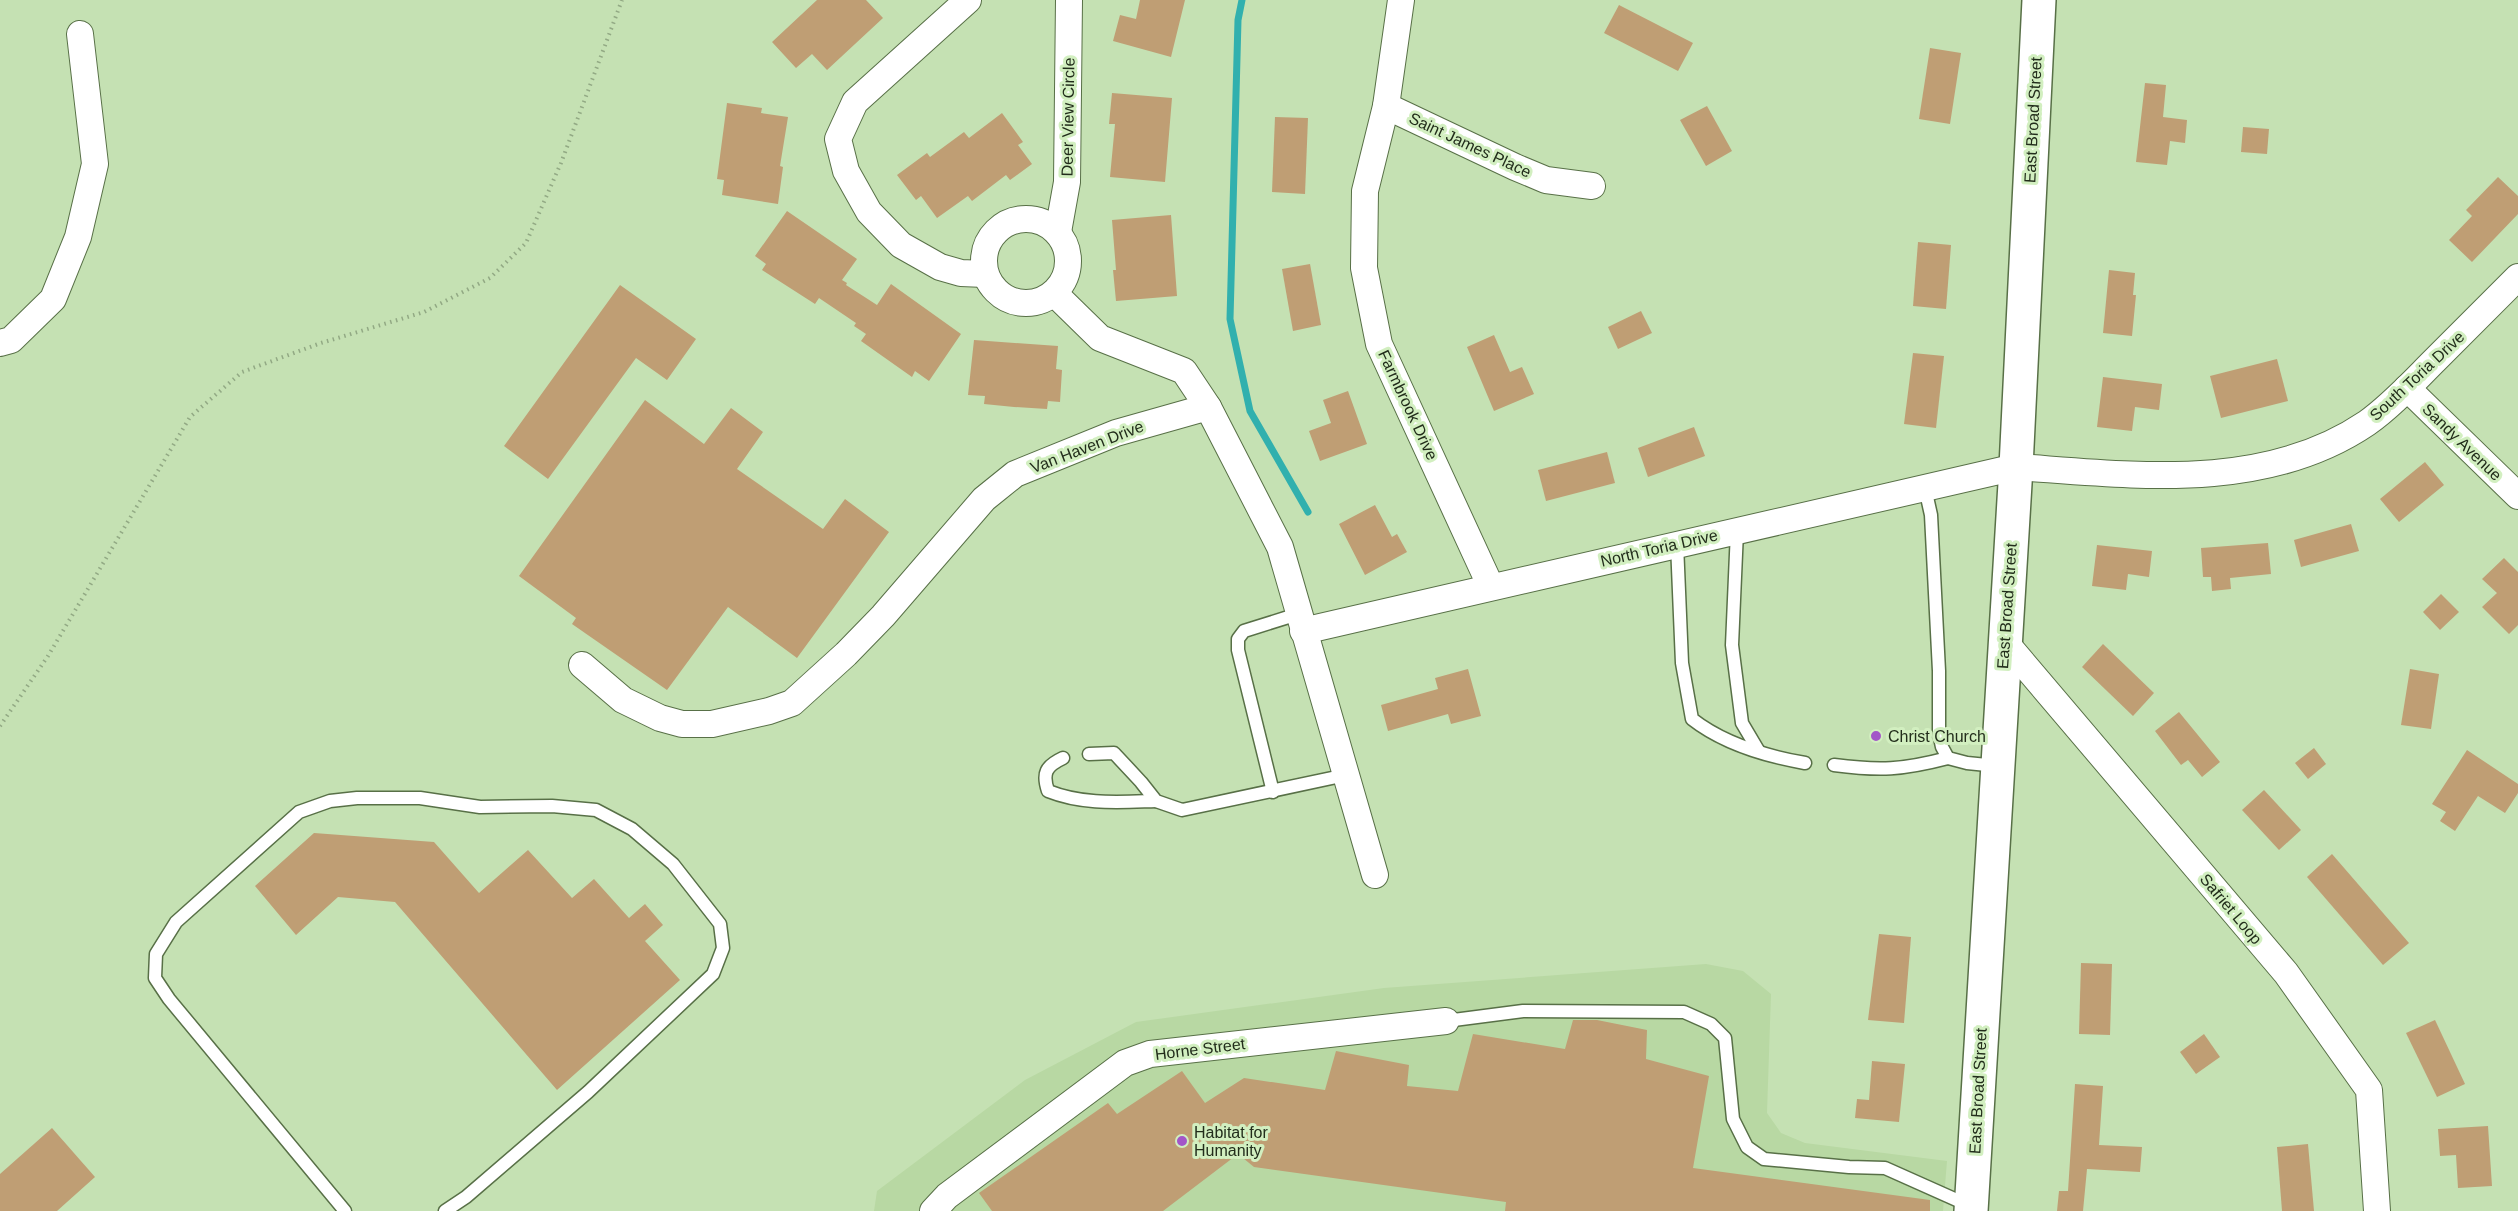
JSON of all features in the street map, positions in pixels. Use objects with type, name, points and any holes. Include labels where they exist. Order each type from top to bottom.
[{"type":"main road","name":"East Broad Street","points":[[1972,1209],[2016,467],[2039,0]]},
{"type":"street","points":[[968,0],[855,102],[838,139],[846,171],[869,212],[901,245],[940,267],[961,273],[985,274]]},
{"type":"street","name":"Deer View Circle","points":[[1058,232],[1067,182],[1069,0]]},
{"type":"street","name":"Farmbrook Drive","points":[[1401,0],[1386,106],[1365,191],[1364,268],[1379,344],[1491,587]]},
{"type":"street","points":[[0,343],[10,340],[53,300],[78,237],[95,164],[80,34]]},
{"type":"street","name":"Saint James Place","points":[[1386,106],[1546,180],[1592,186]]},
{"type":"street","points":[[1029,218],[1045,222],[1058,232],[1067,247],[1069,263],[1064,280],[1054,293],[1039,301],[1023,303],[1006,299],[993,289],[985,274],[983,258],[987,242],[998,228],[1012,220],[1029,218]]},
{"type":"street","name":"South Toria Drive","points":[[2016,467],[2132,475],[2196,476],[2259,466],[2320,448],[2367,423],[2407,388],[2518,277]]},
{"type":"street","points":[[1054,293],[1100,339],[1184,371],[1209,407],[1280,547],[1375,875]]},
{"type":"street","name":"Sandy Avenue","points":[[2407,388],[2518,496]]},
{"type":"street","name":"Van Haven Drive","points":[[582,664],[623,700],[660,718],[682,724],[712,724],[769,711],[792,703],[846,654],[883,616],[984,499],[1015,474],[1116,433],[1209,407]]},
{"type":"street","name":"North Toria Drive","points":[[1301,622],[1491,587],[2016,467]]},
{"type":"street","name":"Safriet Loop","points":[[2005,642],[2286,974],[2370,1090],[2377,1211]]},
{"type":"street","name":"Horne Street","points":[[933,1211],[947,1196],[1125,1063],[1150,1054],[1446,1021]]},
{"type":"lane","points":[[1925,488],[1931,515],[1939,671],[1939,733],[1942,747],[1948,758]]},
{"type":"lane","points":[[1737,531],[1732,645],[1742,723],[1758,750]]},
{"type":"lane","points":[[1677,544],[1682,663],[1692,719],[1717,736],[1737,745],[1758,750],[1771,757],[1805,762]]},
{"type":"lane","points":[[1273,792],[1238,650],[1238,639],[1244,632],[1301,622]]},
{"type":"lane","points":[[1089,754],[1114,753],[1142,782],[1156,801]]},
{"type":"lane","points":[[1063,758],[1046,769],[1044,778],[1048,791],[1068,799],[1094,802],[1156,801],[1182,810],[1346,775]]},
{"type":"lane","points":[[1834,765],[1875,770],[1913,767],[1948,758],[1967,763],[1998,766]]},
{"type":"lane","points":[[342,1210],[169,999],[155,978],[156,954],[176,922],[299,812],[330,801],[420,798],[480,807],[552,806],[596,810],[632,829],[673,864],[720,924],[723,948],[713,974],[604,1076],[466,1197],[445,1211]]},
{"type":"lane","points":[[1446,1021],[1523,1011],[1684,1012],[1711,1024],[1725,1038],[1733,1119],[1747,1147],[1764,1159],[1885,1168],[1972,1209]]},
{"type":"path","points":[[0,726],[48,656],[190,417],[242,372],[321,343],[424,312],[490,278],[526,243],[561,163],[622,0]]},
{"type":"shaded area","points":[[1706,964],[1743,971],[1771,994],[1767,1113],[1781,1133],[1805,1143],[1947,1161],[1943,1211],[874,1211],[877,1191],[1025,1080],[1136,1022],[1384,988]]},
{"type":"building","points":[[817,0],[866,0],[883,18],[827,70],[812,54],[796,68],[772,42]]},
{"type":"building","points":[[1140,0],[1185,0],[1171,57],[1113,41],[1120,15],[1136,19]]},
{"type":"building","points":[[1619,5],[1693,43],[1678,71],[1604,33]]},
{"type":"building","points":[[1930,48],[1961,53],[1950,124],[1919,119]]},
{"type":"building","points":[[2145,83],[2166,85],[2163,117],[2187,120],[2185,143],[2170,141],[2167,165],[2136,162]]},
{"type":"building","points":[[1112,93],[1172,98],[1165,182],[1110,177],[1115,124],[1109,124]]},
{"type":"building","points":[[727,103],[762,108],[761,113],[788,117],[780,166],[783,167],[778,204],[722,195],[724,180],[717,179]]},
{"type":"building","points":[[1707,106],[1732,151],[1706,166],[1680,120]]},
{"type":"building","points":[[1002,113],[1023,142],[1018,145],[1032,164],[1010,180],[1006,175],[972,201],[968,196],[937,218],[921,196],[916,200],[897,175],[927,153],[930,157],[964,132],[969,138]]},
{"type":"building","points":[[1275,117],[1308,118],[1305,194],[1272,192]]},
{"type":"building","points":[[2243,127],[2269,129],[2267,154],[2241,152]]},
{"type":"building","points":[[2498,177],[2518,196],[2518,214],[2472,262],[2449,240],[2472,216],[2466,210]]},
{"type":"building","points":[[787,211],[857,259],[842,280],[847,283],[846,285],[877,305],[891,284],[961,334],[929,381],[915,371],[912,377],[861,341],[866,334],[854,326],[856,323],[819,298],[815,304],[762,270],[766,264],[755,256]]},
{"type":"building","points":[[1171,215],[1177,296],[1116,301],[1112,220]]},
{"type":"building","points":[[1918,242],[1951,245],[1946,309],[1913,306]]},
{"type":"building","points":[[1310,264],[1321,325],[1293,331],[1282,269]]},
{"type":"building","points":[[2109,270],[2135,273],[2133,295],[2136,295],[2132,336],[2103,333]]},
{"type":"building","points":[[620,285],[696,339],[667,380],[636,358],[548,479],[504,446]]},
{"type":"building","points":[[1641,311],[1652,333],[1618,349],[1608,327]]},
{"type":"building","points":[[1494,335],[1510,372],[1522,367],[1534,394],[1494,411],[1467,347]]},
{"type":"building","points":[[974,340],[1058,346],[1056,369],[1062,370],[1060,402],[1048,401],[1047,409],[1014,407],[984,404],[985,396],[968,395]]},
{"type":"building","points":[[1913,353],[1944,356],[1936,428],[1904,424]]},
{"type":"building","points":[[2277,359],[2288,401],[2221,418],[2210,376]]},
{"type":"building","points":[[2103,377],[2162,384],[2159,410],[2135,407],[2132,431],[2097,427]]},
{"type":"building","points":[[1348,391],[1367,444],[1320,461],[1309,431],[1331,423],[1323,400]]},
{"type":"building","points":[[645,400],[704,444],[731,408],[763,432],[737,469],[823,529],[845,499],[889,532],[797,658],[728,607],[667,690],[572,624],[576,618],[519,576]]},
{"type":"building","points":[[1694,427],[1705,456],[1648,477],[1638,448]]},
{"type":"building","points":[[1607,452],[1615,483],[1546,501],[1538,470]]},
{"type":"building","points":[[2425,462],[2444,485],[2399,522],[2380,499]]},
{"type":"building","points":[[1375,505],[1392,537],[1397,534],[1407,552],[1365,575],[1339,524]]},
{"type":"building","points":[[2351,524],[2359,551],[2301,567],[2294,540]]},
{"type":"building","points":[[2268,543],[2271,574],[2230,578],[2231,589],[2212,591],[2211,577],[2203,577],[2201,548]]},
{"type":"building","points":[[2097,545],[2152,551],[2149,577],[2128,574],[2126,590],[2092,586]]},
{"type":"building","points":[[2504,558],[2518,572],[2518,625],[2509,634],[2482,607],[2497,593],[2482,579]]},
{"type":"building","points":[[2441,594],[2459,612],[2440,630],[2423,612]]},
{"type":"building","points":[[2103,644],[2154,693],[2133,716],[2082,667]]},
{"type":"building","points":[[1468,669],[1481,716],[1451,724],[1448,714],[1388,731],[1381,705],[1438,689],[1435,678]]},
{"type":"building","points":[[2410,669],[2439,674],[2431,729],[2401,725]]},
{"type":"building","points":[[2179,712],[2220,762],[2202,777],[2188,760],[2181,765],[2155,731]]},
{"type":"building","points":[[2314,748],[2326,764],[2308,779],[2295,763]]},
{"type":"building","points":[[2467,750],[2518,784],[2518,793],[2505,813],[2478,796],[2455,831],[2440,821],[2446,812],[2432,804]]},
{"type":"building","points":[[2264,790],[2301,830],[2279,850],[2242,810]]},
{"type":"building","points":[[314,833],[434,842],[479,893],[528,850],[572,898],[594,879],[629,918],[645,904],[663,925],[645,941],[680,980],[557,1090],[395,902],[338,897],[296,935],[255,886]]},
{"type":"building","points":[[2332,854],[2409,943],[2383,965],[2307,877]]},
{"type":"building","points":[[1879,934],[1911,937],[1904,1023],[1868,1020]]},
{"type":"building","points":[[2081,963],[2112,964],[2110,1035],[2079,1034]]},
{"type":"building","points":[[1573,1020],[1597,1020],[1647,1030],[1646,1059],[1709,1076],[1693,1168],[1930,1200],[1930,1211],[1505,1211],[1506,1202],[1254,1167],[1238,1154],[1163,1211],[992,1211],[979,1193],[1108,1103],[1117,1114],[1182,1071],[1205,1103],[1244,1078],[1325,1090],[1336,1051],[1409,1065],[1407,1086],[1458,1091],[1473,1034],[1565,1049]]},
{"type":"building","points":[[2435,1020],[2465,1084],[2437,1097],[2406,1033]]},
{"type":"building","points":[[2204,1034],[2220,1057],[2196,1074],[2180,1052]]},
{"type":"building","points":[[1872,1061],[1905,1064],[1899,1122],[1855,1118],[1857,1099],[1869,1100]]},
{"type":"building","points":[[2075,1084],[2103,1086],[2099,1145],[2142,1147],[2140,1172],[2087,1169],[2083,1211],[2057,1211],[2059,1191],[2068,1191]]},
{"type":"building","points":[[2488,1126],[2492,1186],[2458,1188],[2456,1155],[2440,1156],[2438,1129]]},
{"type":"building","points":[[52,1128],[95,1177],[57,1211],[0,1211],[0,1174]]},
{"type":"building","points":[[2308,1144],[2314,1211],[2282,1211],[2277,1147]]},
{"type":"waterway","points":[[1242,0],[1238,20],[1230,319],[1250,411],[1308,512]]},
{"type":"place","name":"Christ Church","points":[[1876,736]]},
{"type":"place","name":"Habitat for Humanity","points":[[1182,1141]]}]
